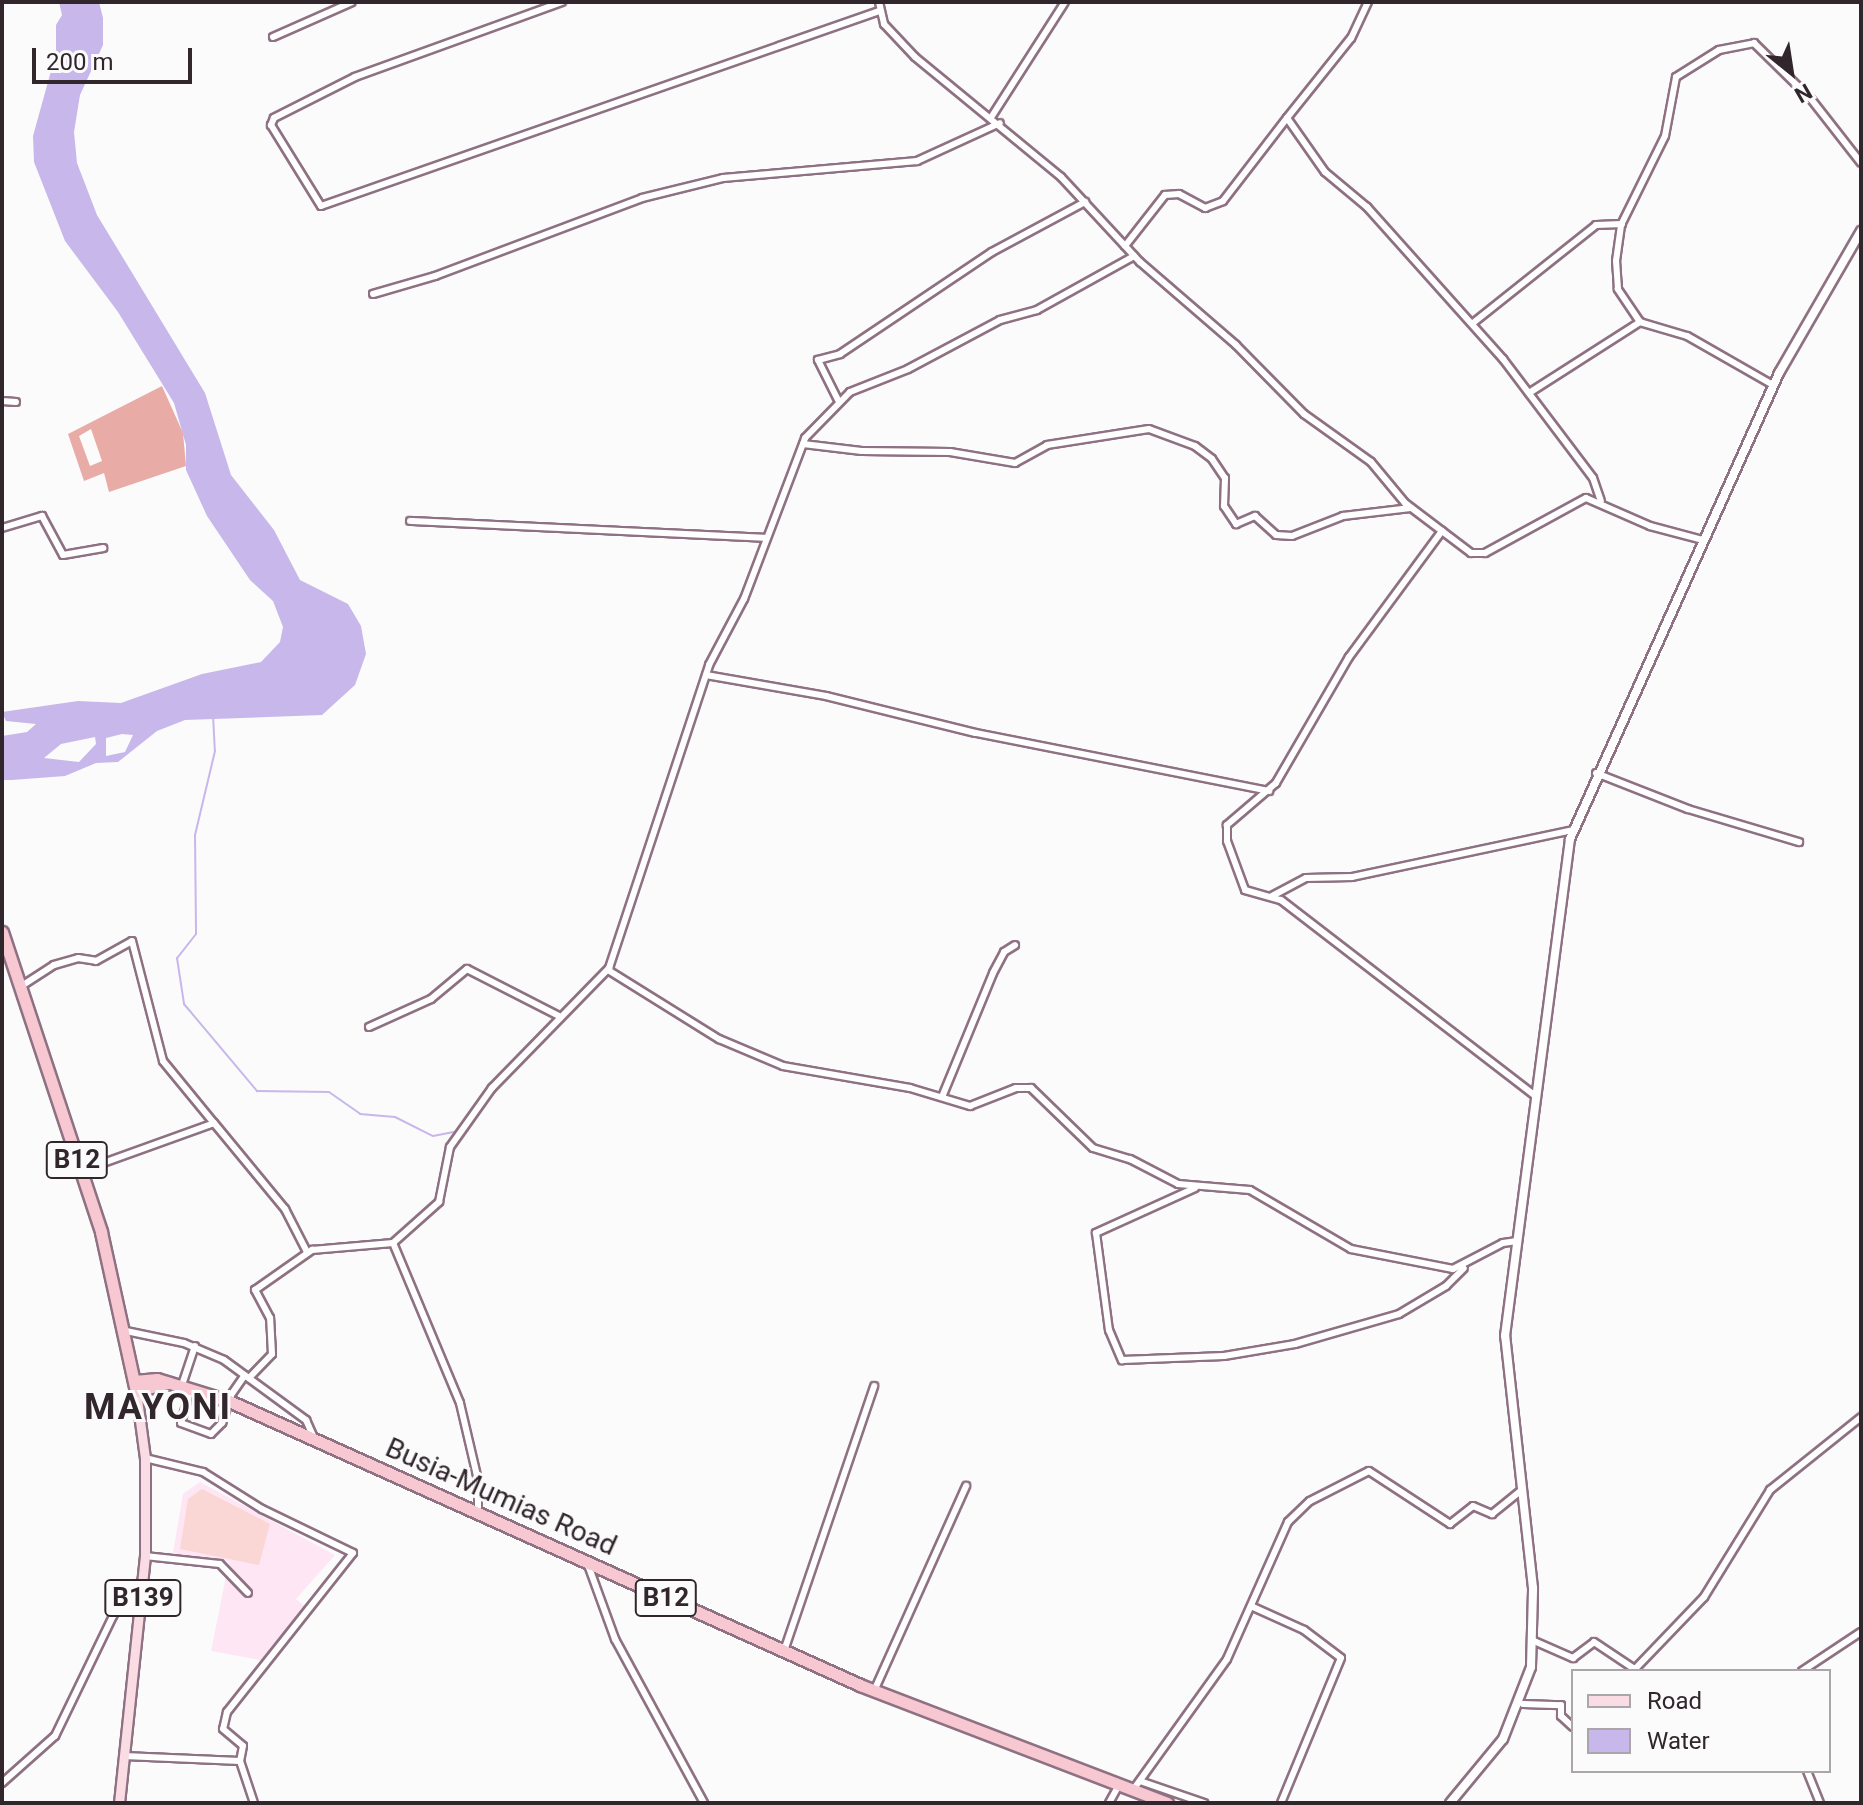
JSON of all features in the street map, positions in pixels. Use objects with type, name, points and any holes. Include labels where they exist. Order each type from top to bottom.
[{"type":"highway","name":"B12","points":[[2,932],[81,1171],[126,1331],[135,1386]]},
{"type":"highway","name":"Busia-Mumias Road","points":[[131,1358],[152,1378],[229,1401],[874,1691],[1119,1785],[1137,1786],[1167,1803]]},
{"type":"highway","name":"Busia-Mumias Road","points":[[135,1386],[152,1378]]},
{"type":"highway","name":"Busia-Mumias Road","points":[[135,1386],[169,1383]]},
{"type":"main road","name":"B139","points":[[119,1803],[145,1556],[145,1458],[135,1386]]},
{"type":"street","points":[[273,37],[352,2]]},
{"type":"street","points":[[562,2],[355,77],[272,120],[321,206],[879,11]]},
{"type":"street","points":[[879,2],[879,11],[887,29],[915,57],[1000,123],[1085,202],[1134,256],[1316,425],[1376,466],[1411,508],[1442,531],[1482,555],[1586,498],[1601,501],[1650,526],[1703,540]]},
{"type":"street","points":[[992,116],[1065,2]]},
{"type":"street","points":[[1125,246],[1165,195],[1179,194],[1208,208],[1223,201],[1351,38],[1368,2]]},
{"type":"street","points":[[1773,385],[1687,336],[1640,322],[1626,305],[1617,283],[1622,224],[1665,136],[1677,75],[1741,42],[1763,50],[1861,163]]},
{"type":"street","points":[[1287,118],[1325,172],[1367,207],[1473,323],[1593,478],[1601,501]]},
{"type":"street","points":[[373,294],[435,276],[642,198],[723,178],[917,161],[1000,123]]},
{"type":"street","points":[[838,400],[818,360],[840,354],[992,252],[1085,202]]},
{"type":"street","points":[[1473,323],[1596,225],[1622,224]]},
{"type":"street","points":[[1450,1803],[1510,1727],[1529,1677],[1534,1641],[1522,1490],[1505,1355],[1517,1241],[1573,830],[1773,385],[1860,234]]},
{"type":"street","points":[[195,1346],[180,1420],[199,1433],[217,1429],[229,1401],[247,1377],[272,1354],[271,1321],[255,1290],[307,1252],[393,1243],[437,1205],[455,1137],[523,1052],[608,970],[706,675],[803,444],[838,400],[993,323],[1037,310],[1134,256]]},
{"type":"street","points":[[1529,393],[1640,322]]},
{"type":"street","points":[[2,401],[16,402]]},
{"type":"street","points":[[803,444],[862,451],[950,452],[1015,463],[1054,443],[1149,429],[1195,446],[1212,459],[1224,476],[1224,506],[1236,524],[1255,516],[1276,535],[1292,536],[1343,516],[1411,508]]},
{"type":"street","points":[[2,528],[42,516],[63,555],[103,548]]},
{"type":"street","points":[[410,521],[766,538]]},
{"type":"street","points":[[1442,531],[1349,657],[1269,791],[1228,823],[1226,831],[1240,884],[1251,893],[1272,896],[1537,1097]]},
{"type":"street","points":[[706,675],[826,696],[976,733],[1269,791]]},
{"type":"street","points":[[1596,773],[1688,809],[1799,842]]},
{"type":"street","points":[[1272,896],[1306,878],[1352,877],[1573,830]]},
{"type":"street","points":[[20,987],[54,965],[81,958],[96,961],[132,941],[163,1061],[285,1209],[307,1252]]},
{"type":"street","points":[[942,1097],[993,973],[1004,952],[1015,945]]},
{"type":"street","points":[[369,1027],[431,999],[467,969],[559,1016]]},
{"type":"street","points":[[608,970],[748,1054],[802,1070],[975,1106],[1016,1088],[1031,1088],[1087,1146],[1135,1160],[1173,1182],[1250,1190],[1351,1249],[1433,1268],[1467,1265]]},
{"type":"street","points":[[81,1171],[214,1123]]},
{"type":"street","points":[[1199,1186],[1096,1233],[1109,1330],[1122,1360],[1224,1356],[1295,1344],[1403,1313],[1446,1286],[1467,1265],[1503,1243],[1517,1241]]},
{"type":"street","points":[[393,1243],[460,1403],[478,1480],[478,1512]]},
{"type":"street","points":[[126,1331],[195,1346],[247,1377],[306,1420],[314,1438]]},
{"type":"street","points":[[784,1651],[874,1386]]},
{"type":"street","points":[[1637,1669],[1704,1597],[1770,1490],[1861,1417]]},
{"type":"street","points":[[145,1458],[203,1472],[262,1509],[353,1553],[227,1712],[223,1729],[243,1746],[240,1761],[254,1803]]},
{"type":"street","points":[[1204,1803],[1137,1786],[1227,1659],[1291,1517],[1361,1473],[1371,1472],[1407,1491],[1449,1524],[1473,1506],[1492,1514],[1522,1490]]},
{"type":"street","points":[[874,1691],[966,1486]]},
{"type":"street","points":[[145,1556],[220,1564],[248,1593]]},
{"type":"street","points":[[587,1562],[615,1639],[704,1803]]},
{"type":"street","points":[[2,1783],[48,1747],[113,1616],[127,1592],[144,1580]]},
{"type":"street","points":[[1253,1607],[1304,1630],[1341,1658],[1281,1803]]},
{"type":"street","points":[[1805,1669],[1861,1632]]},
{"type":"street","points":[[1534,1641],[1573,1658],[1594,1642],[1634,1669]]},
{"type":"street","points":[[1523,1704],[1561,1705],[1561,1716],[1571,1725]]},
{"type":"street","points":[[124,1756],[240,1761]]},
{"type":"street","points":[[1808,1773],[1820,1803]]},
{"type":"street","points":[[1109,1803],[1119,1785]]},
{"type":"shaded area","points":[[162,386],[183,433],[186,466],[109,492],[104,473],[84,481],[68,434]],"holes":[[[91,429],[102,461],[90,466],[79,436]]]},
{"type":"shaded area","points":[[200,1482],[335,1555],[296,1599],[306,1607],[265,1661],[211,1651],[229,1562],[173,1553],[183,1494]]},
{"type":"shaded area","points":[[202,1489],[270,1524],[259,1565],[180,1549],[188,1499]]},
{"type":"water","points":[[59,2],[99,2],[103,18],[103,45],[80,95],[74,132],[77,163],[97,215],[205,393],[231,475],[274,530],[300,580],[348,604],[361,626],[366,654],[355,685],[322,715],[185,720],[157,731],[118,762],[96,763],[65,776],[2,780],[2,736],[27,732],[36,724],[6,721],[2,712],[78,701],[121,703],[202,674],[261,662],[280,642],[283,627],[273,601],[250,580],[207,516],[186,470],[186,445],[174,403],[118,312],[65,241],[34,162],[33,136],[56,53],[56,25],[62,15]],"holes":[[[133,735],[125,752],[106,756],[106,738]],[[95,737],[96,744],[79,762],[44,758],[61,744]]]},
{"type":"waterway","points":[[213,715],[215,751],[195,835],[196,934],[177,958],[184,1004],[257,1091],[329,1092],[360,1114],[395,1117],[433,1136],[454,1132]]},
{"type":"district","name":"MAYONI","points":[[158,1408]]}]
